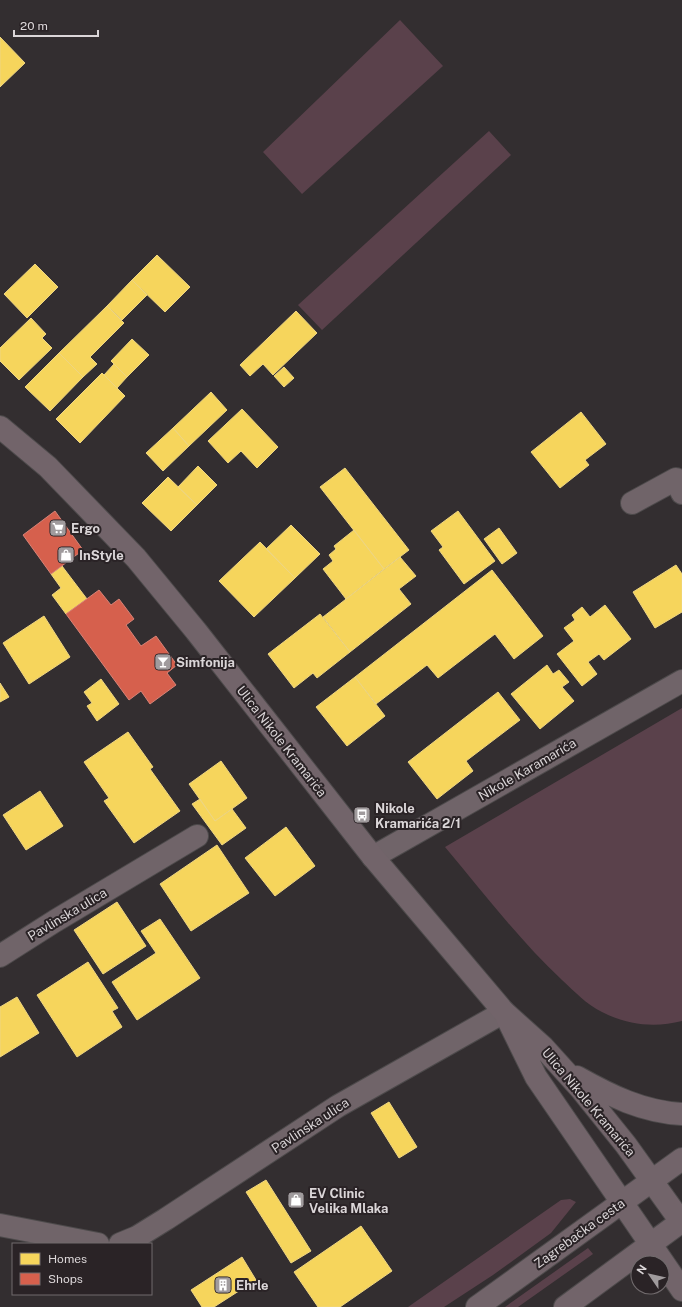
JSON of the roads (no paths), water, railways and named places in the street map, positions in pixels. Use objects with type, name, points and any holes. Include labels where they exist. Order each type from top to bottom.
[{"type":"main road","name":"Ulica Nikole Kramarića","points":[[0,427],[48,467],[136,558],[201,637],[373,857],[504,1012],[528,1032],[563,1069],[621,1138],[682,1221]]},
{"type":"main road","name":"Ulica Nikole Kramarića","points":[[504,1012],[536,1077],[682,1290]]},
{"type":"main road","points":[[563,1069],[622,1101],[663,1113],[682,1114]]},
{"type":"main road","name":"Zagrebačka cesta","points":[[477,1307],[682,1159]]},
{"type":"main road","points":[[565,1307],[682,1221]]},
{"type":"street","points":[[632,503],[676,479],[682,492]]},
{"type":"street","name":"Nikole Karamarića","points":[[373,857],[682,681]]},
{"type":"street","name":"Pavlinska ulica","points":[[0,956],[55,921],[197,836]]},
{"type":"street","name":"Pavlinska ulica","points":[[122,1243],[137,1237],[338,1106],[504,1012]]},
{"type":"street","points":[[0,1225],[93,1243]]},
{"type":"place","name":"Ergo","points":[[58,528]]},
{"type":"place","name":"InStyle","points":[[66,555]]},
{"type":"place","name":"Simfonija","points":[[163,662]]},
{"type":"place","name":"Nikole Kramarića 2/1","points":[[362,815]]},
{"type":"place","name":"EV Clinic Velika Mlaka","points":[[296,1200]]},
{"type":"place","name":"Ehrle","points":[[223,1285]]}]
